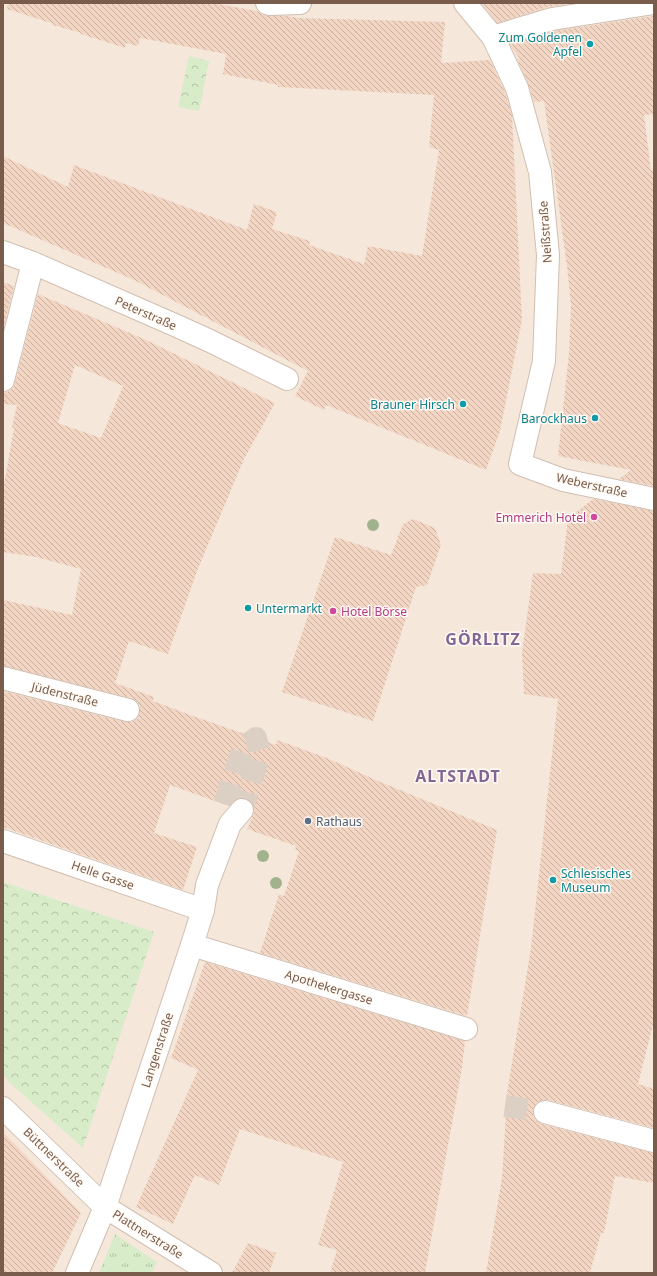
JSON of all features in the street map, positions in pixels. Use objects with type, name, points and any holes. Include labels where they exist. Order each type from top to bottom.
[{"type":"street","points":[[267,3],[300,3]]},
{"type":"street","name":"Neißstraße","points":[[465,3],[493,37],[517,88],[540,172],[548,254],[544,361],[520,464],[532,469]]},
{"type":"street","points":[[493,37],[552,19],[654,3]]},
{"type":"street","name":"Peterstraße","points":[[3,252],[33,263],[210,341],[287,379]]},
{"type":"street","points":[[3,380],[33,263]]},
{"type":"street","name":"Weberstraße","points":[[532,469],[563,480],[654,499]]},
{"type":"street","name":"Jüdenstraße","points":[[3,678],[128,710]]},
{"type":"street","name":"Langenstraße","points":[[77,1273],[105,1207],[192,945],[203,910],[208,885],[232,813]]},
{"type":"street","name":"Helle Gasse","points":[[3,841],[203,910]]},
{"type":"street","name":"Apothekergasse","points":[[192,945],[466,1029]]},
{"type":"street","name":"Büttnerstraße","points":[[3,1108],[105,1207]]},
{"type":"street","points":[[545,1112],[654,1141]]},
{"type":"street","name":"Plattnerstraße","points":[[105,1207],[211,1273]]},
{"type":"shaded area","points":[[3,3],[654,3],[654,1273],[3,1273]]},
{"type":"green space","points":[[189,56],[209,61],[199,111],[178,107]]},
{"type":"green space","points":[[3,882],[154,932],[83,1148],[11,1084],[3,1075]]},
{"type":"green space","points":[[115,1234],[157,1262],[152,1273],[99,1273]]},
{"type":"building","points":[[8,3],[212,3],[257,11],[263,15],[270,16],[445,22],[441,63],[490,60],[505,92],[512,115],[522,320],[500,431],[486,470],[326,405],[324,410],[295,396],[308,371],[134,280],[3,223],[3,156],[68,187],[74,165],[247,230],[254,204],[277,212],[272,229],[310,241],[309,245],[364,264],[368,246],[422,256],[439,150],[429,147],[434,95],[278,87],[278,85],[223,74],[226,54],[140,38],[138,46],[126,43],[125,48],[7,9]]},
{"type":"building","points":[[482,3],[573,3],[548,7],[497,23]]},
{"type":"building","points":[[653,16],[654,114],[644,115],[651,171],[654,171],[654,486],[619,479],[631,470],[558,456],[569,353],[571,305],[567,266],[544,101],[534,102],[528,83],[517,59],[520,59],[510,45],[555,31]]},
{"type":"building","points":[[3,282],[14,286],[3,330]]},
{"type":"building","points":[[38,294],[144,339],[275,403],[244,459],[197,571],[168,654],[129,641],[115,683],[154,697],[153,701],[193,716],[276,745],[277,740],[327,758],[378,781],[497,830],[467,1016],[260,953],[279,894],[284,896],[299,851],[295,850],[296,846],[247,829],[254,813],[254,806],[245,798],[238,798],[229,806],[170,785],[154,833],[197,847],[183,890],[3,827],[3,691],[125,722],[131,722],[137,719],[140,713],[140,706],[137,701],[131,698],[3,666],[3,600],[72,615],[81,569],[36,557],[3,552],[3,490],[14,428],[12,427],[17,405],[3,404],[3,392],[7,392],[12,389],[15,383]],"holes":[[[75,365],[123,386],[101,438],[58,423]]]},
{"type":"building","points":[[593,499],[654,511],[654,1021],[638,1084],[654,1089],[654,1128],[548,1100],[541,1100],[536,1103],[533,1109],[533,1115],[536,1121],[542,1124],[654,1153],[654,1183],[615,1176],[604,1233],[601,1233],[590,1273],[486,1273],[502,1178],[506,1114],[505,1105],[531,948],[558,699],[524,694],[522,653],[533,573],[561,574],[568,519]]},
{"type":"building","points":[[413,519],[435,528],[441,545],[427,585],[416,587],[373,721],[282,692],[335,537],[391,555],[403,524]]},
{"type":"building","points":[[205,962],[465,1041],[462,1068],[425,1273],[330,1273],[337,1250],[318,1245],[343,1162],[240,1129],[219,1185],[195,1175],[173,1224],[136,1207],[198,1070],[171,1058]]},
{"type":"building","points":[[3,1132],[81,1213],[52,1273],[3,1273]]},
{"type":"building","points":[[248,1243],[276,1253],[269,1273],[232,1273]]},
{"type":"tunnel","points":[[224,804],[243,748],[256,738],[260,754],[242,810]]},
{"type":"tunnel","points":[[505,1106],[545,1112]]},
{"type":"place","name":"Zum Goldenen Apfel","points":[[590,44]]},
{"type":"place","name":"Brauner Hirsch","points":[[463,404]]},
{"type":"place","name":"Barockhaus","points":[[595,418]]},
{"type":"place","name":"Emmerich Hotel","points":[[594,517]]},
{"type":"place","name":"Untermarkt","points":[[248,608]]},
{"type":"place","name":"Hotel Börse","points":[[333,611]]},
{"type":"place","name":"Rathaus","points":[[308,821]]},
{"type":"place","name":"Schlesisches Museum","points":[[553,880]]},
{"type":"district","name":"GÖRLITZ","points":[[483,639]]},
{"type":"district","name":"ALTSTADT","points":[[458,776]]}]
